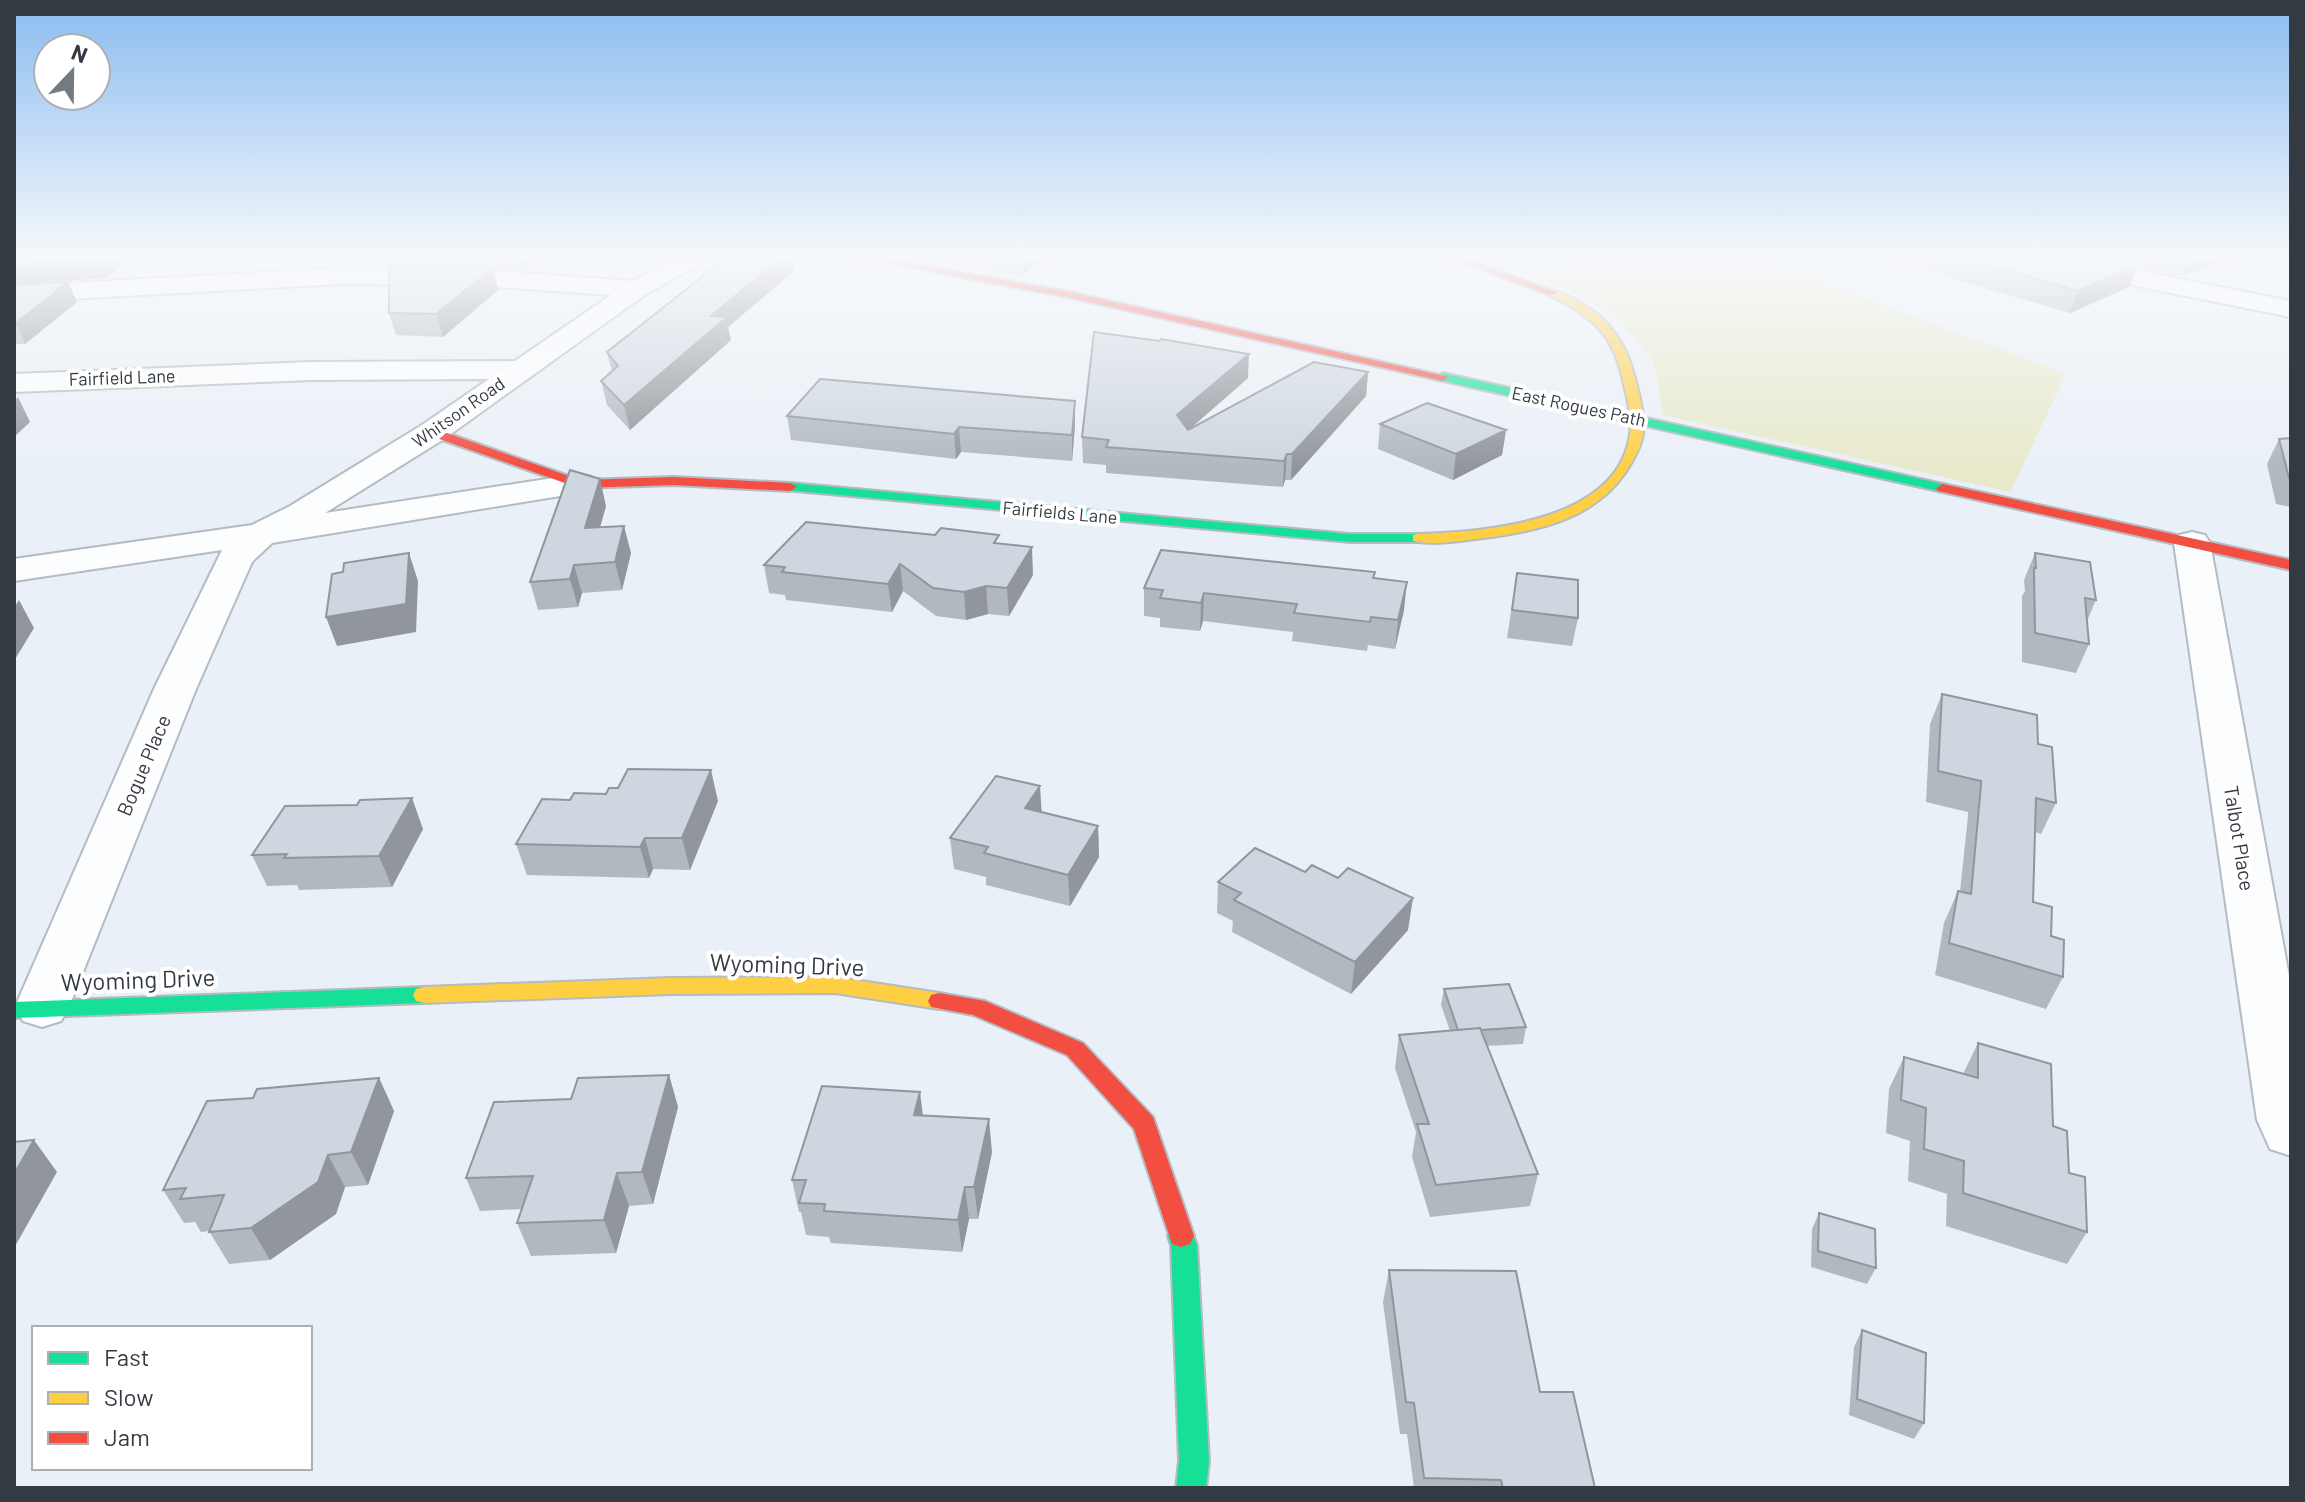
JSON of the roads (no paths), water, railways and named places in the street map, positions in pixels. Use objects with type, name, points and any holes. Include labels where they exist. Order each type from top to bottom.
[{"type":"street","name":"Whitson Road","points":[[261,534],[302,513],[433,432],[580,328]]},
{"type":"street","name":"East Rogues Path","points":[[1222,328],[2291,565]]},
{"type":"street","points":[[1605,328],[1615,339],[1627,362],[1635,418]]},
{"type":"street","name":"Fairfield Lane","points":[[14,383],[311,371],[519,370]]},
{"type":"street","name":"Fairfields Lane","points":[[433,432],[579,484],[674,481],[788,487],[1350,538],[1451,538],[1553,520],[1586,504],[1611,484],[1636,435],[1635,418]]},
{"type":"street","name":"Whitson Road","points":[[14,570],[579,484]]},
{"type":"street","name":"Bogue Place","points":[[28,1008],[236,557],[261,534]]},
{"type":"street","name":"Talbot Place","points":[[2192,543],[2286,1120],[2291,1132]]},
{"type":"street","name":"Wyoming Drive","points":[[28,1008],[654,986],[790,985],[835,985],[977,1007],[1075,1049],[1145,1124],[1184,1245],[1194,1461],[1191,1488]]}]
